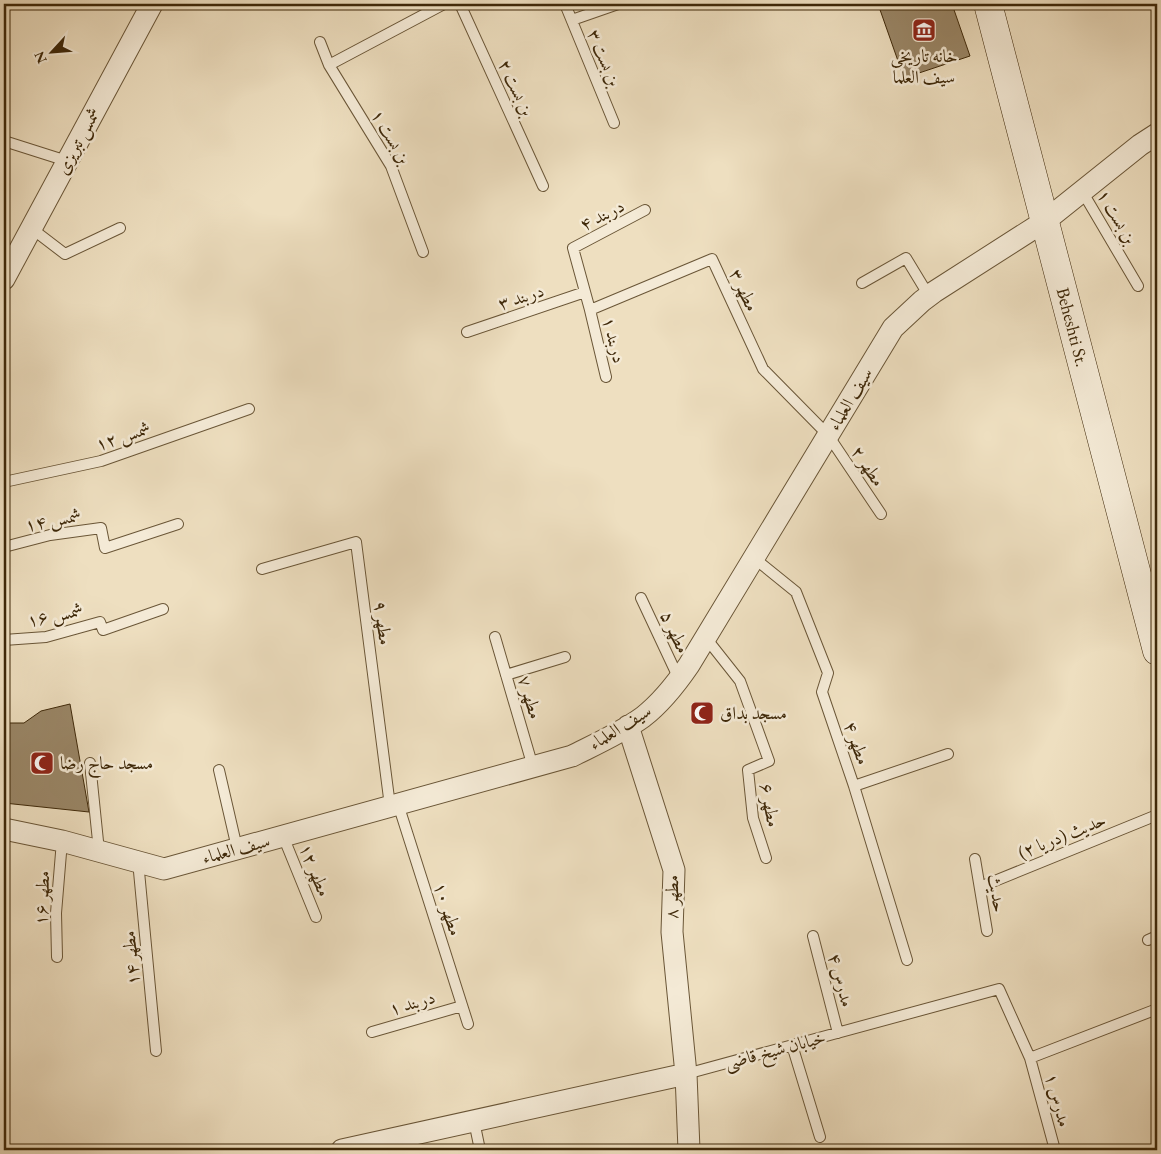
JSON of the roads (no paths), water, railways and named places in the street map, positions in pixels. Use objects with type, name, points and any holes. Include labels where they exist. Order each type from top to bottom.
[{"type":"main road","name":"Beheshti St.","points":[[988,4],[1045,221],[1151,602],[1157,651]]},
{"type":"street","name":"شمس تبریزی","points":[[7,266],[31,228],[152,4]]},
{"type":"street","name":"سیف العلماء","points":[[4,829],[62,841],[164,868],[572,756],[610,737],[643,716],[679,679],[706,638],[893,328],[929,296],[1045,221],[1082,190],[1157,134]]},
{"type":"street","name":"مطهر ۸","points":[[628,726],[674,870],[672,932],[686,1074],[689,1150]]},
{"type":"street","name":"خیابان شیخ قاضی","points":[[342,1150],[686,1074]]},
{"type":"lane","points":[[329,65],[444,4]]},
{"type":"lane","name":"بن بست ۲","points":[[460,4],[542,186]]},
{"type":"lane","name":"بن بست ۳","points":[[565,4],[614,124]]},
{"type":"lane","points":[[572,20],[618,4]]},
{"type":"lane","name":"بن بست ۱","points":[[320,42],[329,65],[391,166],[423,252]]},
{"type":"lane","points":[[4,141],[67,162]]},
{"type":"lane","name":"بن بست ۱","points":[[1082,190],[1138,286]]},
{"type":"lane","name":"دربند ۴","points":[[573,248],[645,210]]},
{"type":"lane","points":[[31,228],[65,254],[120,228]]},
{"type":"lane","name":"دربند ۱","points":[[573,248],[606,377]]},
{"type":"lane","points":[[862,283],[906,258],[929,296]]},
{"type":"lane","name":"مطهر ۳","points":[[590,310],[712,259],[763,369],[828,435]]},
{"type":"lane","name":"دربند ۳","points":[[467,332],[585,292]]},
{"type":"lane","name":"شمس ۱۲","points":[[4,482],[101,461],[249,409]]},
{"type":"lane","name":"مطهر ۲","points":[[828,435],[881,514]]},
{"type":"lane","name":"شمس ۱۴","points":[[4,547],[50,535],[101,528],[105,548],[178,524]]},
{"type":"lane","name":"مطهر ۹","points":[[262,569],[356,542],[394,805]]},
{"type":"lane","name":"مطهر ۴","points":[[754,558],[796,592],[828,672],[822,692],[854,786],[907,960]]},
{"type":"lane","name":"مطهر ۵","points":[[641,598],[679,679]]},
{"type":"lane","name":"شمس ۱۶","points":[[4,640],[46,637],[100,622],[103,630],[163,609]]},
{"type":"lane","name":"مطهر ۷","points":[[495,637],[533,767]]},
{"type":"lane","name":"مطهر ۶","points":[[706,638],[740,681],[769,761],[748,770],[753,818],[766,858]]},
{"type":"lane","points":[[506,675],[565,657]]},
{"type":"lane","points":[[854,786],[948,754]]},
{"type":"lane","points":[[90,764],[99,851]]},
{"type":"lane","points":[[219,770],[237,848]]},
{"type":"lane","name":"مطهر ۱۰","points":[[394,805],[468,1024]]},
{"type":"lane","name":"حدیث (دریا ۲)","points":[[980,887],[1157,815]]},
{"type":"lane","name":"مطهر ۱۲","points":[[283,836],[316,917]]},
{"type":"lane","name":"مطهر ۱۶","points":[[57,957],[56,913],[62,841]]},
{"type":"lane","name":"حدیث","points":[[975,860],[987,931]]},
{"type":"lane","name":"مطهر ۱۴","points":[[138,861],[156,1051]]},
{"type":"lane","name":"مدرس ۴","points":[[813,936],[838,1032]]},
{"type":"lane","name":"خیابان شیخ قاضی","points":[[686,1074],[999,989],[1030,1058]]},
{"type":"lane","name":"دربند ۱","points":[[372,1032],[462,1006]]},
{"type":"lane","points":[[1030,1058],[1157,1009]]},
{"type":"lane","points":[[792,1045],[820,1137]]},
{"type":"lane","name":"مدرس ۱","points":[[1030,1058],[1055,1150]]},
{"type":"lane","points":[[474,1121],[480,1150]]},
{"type":"place","name":"خانه تاریخی سیف العلما","points":[[924,30]]},
{"type":"place","name":"مسجد بداق","points":[[702,713]]},
{"type":"place","name":"مسجد حاج رضا","points":[[42,763]]}]
